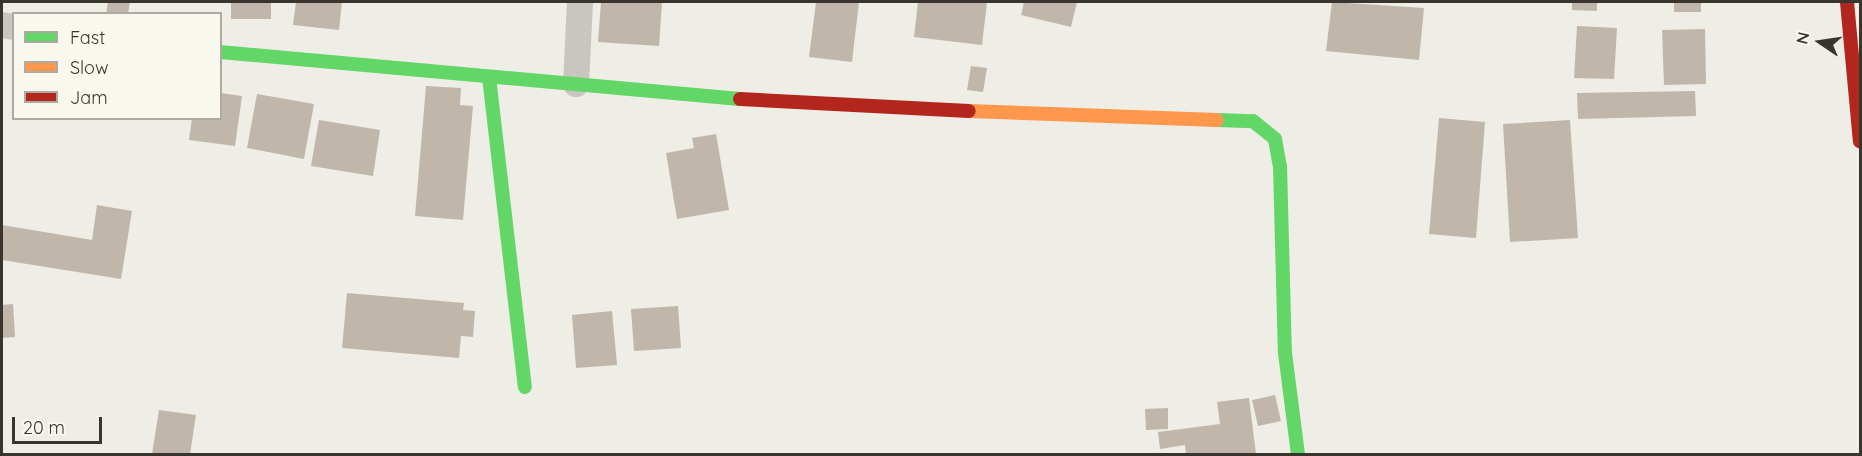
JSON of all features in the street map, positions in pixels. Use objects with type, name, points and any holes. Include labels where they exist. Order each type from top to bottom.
[{"type":"street","points":[[576,84],[579,2]]},
{"type":"street","points":[[1847,2],[1860,141]]},
{"type":"street","points":[[222,52],[804,105],[1253,121],[1275,140],[1280,166],[1285,353],[1298,454]]},
{"type":"street","points":[[489,77],[525,387]]},
{"type":"building","points":[[108,2],[130,2],[128,12],[106,12]]},
{"type":"building","points":[[231,2],[271,2],[271,19],[231,19]]},
{"type":"building","points":[[296,2],[342,2],[339,30],[293,25]]},
{"type":"building","points":[[601,2],[662,2],[659,46],[598,42]]},
{"type":"building","points":[[816,2],[859,2],[852,62],[809,57]]},
{"type":"building","points":[[918,2],[987,2],[982,45],[914,37]]},
{"type":"building","points":[[1024,2],[1077,2],[1071,27],[1021,15]]},
{"type":"building","points":[[1332,2],[1424,8],[1419,60],[1326,51]]},
{"type":"building","points":[[1572,2],[1597,2],[1597,11],[1572,10]]},
{"type":"building","points":[[1674,2],[1701,2],[1701,12],[1674,12]]},
{"type":"building","points":[[1577,26],[1617,28],[1614,79],[1574,78]]},
{"type":"building","points":[[1705,29],[1706,84],[1664,85],[1662,30]]},
{"type":"building","points":[[971,66],[987,68],[983,92],[967,90]]},
{"type":"building","points":[[426,86],[461,88],[460,105],[473,106],[463,220],[415,216]]},
{"type":"building","points":[[1695,91],[1696,116],[1578,119],[1577,93]]},
{"type":"building","points":[[222,93],[242,96],[235,146],[189,140],[192,120],[222,120]]},
{"type":"building","points":[[257,94],[314,104],[304,159],[247,148]]},
{"type":"building","points":[[1439,118],[1485,122],[1476,238],[1429,234]]},
{"type":"building","points":[[319,120],[380,130],[373,176],[311,166]]},
{"type":"building","points":[[1570,120],[1578,238],[1510,242],[1503,124]]},
{"type":"building","points":[[716,134],[729,210],[677,219],[666,153],[694,148],[692,138]]},
{"type":"building","points":[[97,205],[132,211],[121,279],[2,260],[2,225],[92,240]]},
{"type":"building","points":[[347,293],[464,303],[463,310],[475,311],[473,337],[461,336],[459,358],[342,348]]},
{"type":"building","points":[[13,304],[15,337],[2,338],[2,305]]},
{"type":"building","points":[[678,306],[681,348],[634,351],[631,309]]},
{"type":"building","points":[[612,311],[617,365],[576,368],[572,315]]},
{"type":"building","points":[[1275,395],[1281,421],[1258,426],[1252,400]]},
{"type":"building","points":[[1249,398],[1256,454],[1186,454],[1185,445],[1160,449],[1158,432],[1220,424],[1217,402]]},
{"type":"building","points":[[1168,408],[1168,429],[1146,430],[1145,409]]},
{"type":"building","points":[[159,410],[196,415],[190,454],[152,454]]},
{"type":"traffic: fast","points":[[222,52],[740,99]]},
{"type":"traffic: fast","points":[[489,77],[525,387]]},
{"type":"traffic: fast","points":[[1217,120],[1253,121],[1275,139],[1280,166],[1285,353],[1298,454]]},
{"type":"traffic: slow","points":[[969,111],[1217,120]]},
{"type":"traffic: jam","points":[[1847,2],[1860,141]]},
{"type":"traffic: jam","points":[[740,99],[969,111]]}]
